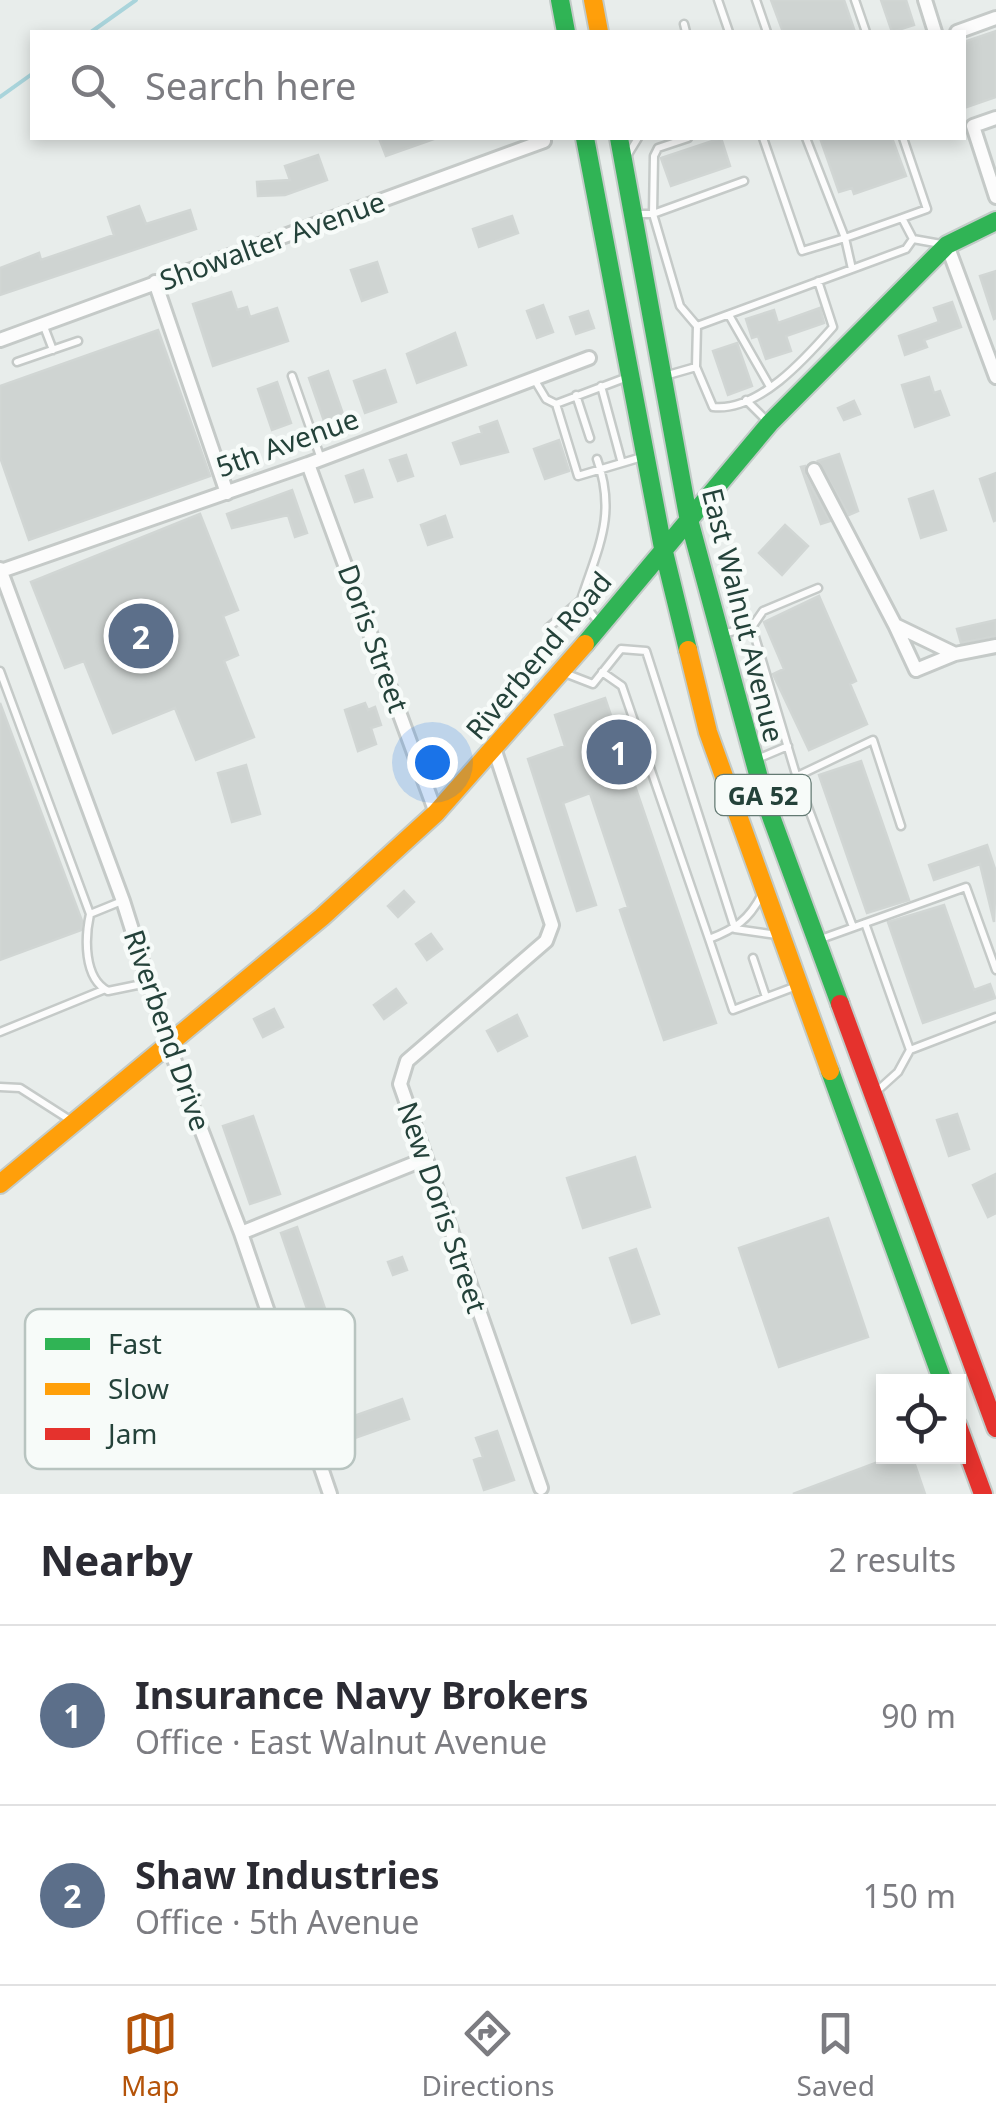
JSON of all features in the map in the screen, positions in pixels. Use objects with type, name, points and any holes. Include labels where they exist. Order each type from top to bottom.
[{"type":"main road","points":[[560,0],[566,30]]},
{"type":"main road","points":[[592,0],[599,30]]},
{"type":"main road","name":"GA 52","points":[[585,140],[663,548],[708,732],[940,1374]]},
{"type":"main road","name":"East Walnut Avenue","points":[[619,140],[688,516],[762,792],[996,1428]]},
{"type":"main road","points":[[948,245],[996,221]]},
{"type":"main road","name":"Riverbend Road","points":[[0,1184],[167,1041],[322,917],[436,813],[495,751],[688,516],[770,424],[948,245]]},
{"type":"main road","points":[[947,1374],[972,1362]]},
{"type":"main road","points":[[966,1448],[983,1494]]},
{"type":"street","points":[[924,0],[934,30]]},
{"type":"street","points":[[963,30],[996,18]]},
{"type":"street","points":[[996,118],[972,126],[996,197]]},
{"type":"street","name":"Showalter Avenue","points":[[0,340],[544,141]]},
{"type":"street","points":[[948,245],[996,377]]},
{"type":"street","points":[[155,282],[227,493]]},
{"type":"street","name":"5th Avenue","points":[[0,570],[315,462],[589,358]]},
{"type":"street","name":"Doris Street","points":[[315,462],[436,813]]},
{"type":"street","points":[[814,470],[916,670]]},
{"type":"street","name":"Riverbend Drive","points":[[0,570],[123,901],[167,1041],[267,1309]]},
{"type":"street","points":[[895,624],[955,654]]},
{"type":"street","points":[[916,670],[928,641]]},
{"type":"street","points":[[916,670],[955,654],[996,646]]},
{"type":"street","name":"New Doris Street","points":[[495,751],[552,925],[546,941],[400,1071],[400,1084],[542,1488]]},
{"type":"street","points":[[241,1233],[426,1159]]},
{"type":"street","name":"Riverbend Drive","points":[[321,1469],[330,1494]]},
{"type":"lane","points":[[718,0],[727,30]]},
{"type":"lane","points":[[756,0],[766,30]]},
{"type":"lane","points":[[854,0],[865,30]]},
{"type":"lane","points":[[623,161],[637,140]]},
{"type":"lane","points":[[682,140],[658,148],[654,156],[653,214],[680,306],[697,326],[696,367],[712,407],[732,409],[800,365],[833,327],[818,281]]},
{"type":"lane","points":[[764,140],[802,251],[927,209],[904,140]]},
{"type":"lane","points":[[807,140],[845,238],[852,270]]},
{"type":"lane","points":[[633,214],[653,214],[744,181]]},
{"type":"lane","points":[[902,218],[912,239]]},
{"type":"lane","points":[[697,326],[906,249],[912,239]]},
{"type":"lane","points":[[912,239],[948,245]]},
{"type":"lane","points":[[728,314],[769,385]]},
{"type":"lane","points":[[43,324],[53,350]]},
{"type":"lane","points":[[17,362],[78,341]]},
{"type":"lane","points":[[800,365],[816,376]]},
{"type":"lane","points":[[663,376],[696,367]]},
{"type":"lane","points":[[292,376],[315,462]]},
{"type":"lane","points":[[556,404],[631,377]]},
{"type":"lane","points":[[534,380],[546,399],[556,404],[578,476],[621,460],[646,456]]},
{"type":"lane","points":[[601,386],[621,460]]},
{"type":"lane","points":[[576,395],[590,438]]},
{"type":"lane","points":[[746,400],[770,424]]},
{"type":"lane","points":[[548,628],[581,600],[607,524],[597,458]]},
{"type":"lane","points":[[718,636],[752,627],[763,611],[818,588]]},
{"type":"lane","points":[[581,600],[600,624]]},
{"type":"lane","points":[[752,627],[797,778],[853,927]]},
{"type":"lane","points":[[561,672],[593,684],[621,650],[646,651],[735,929],[744,934],[782,935]]},
{"type":"lane","points":[[0,672],[90,914],[84,940],[102,990]]},
{"type":"lane","points":[[602,672],[622,686],[733,1010],[800,985]]},
{"type":"lane","points":[[762,792],[873,740],[902,826]]},
{"type":"lane","points":[[753,760],[788,746]]},
{"type":"lane","points":[[816,940],[966,887],[996,970]]},
{"type":"lane","points":[[709,940],[735,929],[752,914],[764,889]]},
{"type":"lane","points":[[90,914],[123,901]]},
{"type":"lane","points":[[864,923],[910,1050]]},
{"type":"lane","points":[[753,958],[766,998]]},
{"type":"lane","points":[[0,1032],[102,990],[149,982]]},
{"type":"lane","points":[[874,1095],[898,1072],[910,1050],[996,1017]]},
{"type":"lane","points":[[0,1087],[20,1088],[74,1122]]},
{"type":"building","points":[[771,0],[844,0],[854,30],[782,30]]},
{"type":"building","points":[[881,0],[906,0],[914,25],[891,30]]},
{"type":"building","points":[[996,31],[996,97],[966,107],[966,41]]},
{"type":"building","points":[[380,140],[431,140],[386,156]]},
{"type":"building","points":[[722,140],[730,166],[671,186],[661,158]]},
{"type":"building","points":[[821,140],[893,140],[906,176],[854,194],[852,188],[839,192]]},
{"type":"building","points":[[318,155],[327,180],[285,195],[258,196],[257,182],[290,180],[285,166]]},
{"type":"building","points":[[139,206],[146,224],[190,210],[196,229],[0,295],[0,268],[39,253],[41,260],[114,235],[108,217]]},
{"type":"building","points":[[512,216],[518,233],[479,247],[473,229]]},
{"type":"building","points":[[377,262],[387,292],[362,301],[351,270]]},
{"type":"building","points":[[996,271],[996,318],[994,319],[980,276]]},
{"type":"building","points":[[231,292],[237,310],[247,307],[250,317],[277,308],[288,341],[213,366],[193,304]]},
{"type":"building","points":[[952,302],[961,327],[924,340],[927,347],[905,355],[899,336],[939,322],[934,308]]},
{"type":"building","points":[[543,305],[553,332],[537,338],[527,311]]},
{"type":"building","points":[[820,308],[824,323],[786,336],[791,351],[766,359],[758,336],[752,338],[746,319],[774,310],[778,323]]},
{"type":"building","points":[[588,311],[594,328],[576,334],[570,317]]},
{"type":"building","points":[[158,330],[210,476],[29,540],[0,457],[0,386]]},
{"type":"building","points":[[455,333],[466,365],[417,383],[407,354]]},
{"type":"building","points":[[737,343],[752,386],[728,395],[713,351]]},
{"type":"building","points":[[385,370],[396,402],[365,413],[354,381]]},
{"type":"building","points":[[328,371],[343,414],[324,421],[309,378]]},
{"type":"building","points":[[929,377],[934,393],[940,391],[949,415],[915,427],[902,385]]},
{"type":"building","points":[[277,382],[291,423],[272,430],[258,389]]},
{"type":"building","points":[[854,401],[860,414],[844,420],[838,408]]},
{"type":"building","points":[[497,421],[508,452],[461,464],[453,443],[482,433],[480,427]]},
{"type":"building","points":[[559,440],[569,471],[545,479],[534,449]]},
{"type":"building","points":[[839,454],[858,511],[849,515],[818,461]]},
{"type":"building","points":[[406,455],[413,476],[398,481],[390,460]]},
{"type":"building","points":[[805,466],[805,475],[830,521],[821,524],[801,467]]},
{"type":"building","points":[[363,470],[372,497],[355,502],[346,476]]},
{"type":"building","points":[[996,473],[996,520],[994,521],[980,479]]},
{"type":"building","points":[[292,490],[307,533],[295,537],[288,515],[232,528],[227,514]]},
{"type":"building","points":[[933,491],[946,530],[921,538],[909,499]]},
{"type":"building","points":[[200,514],[238,610],[223,616],[238,655],[224,661],[254,737],[196,760],[175,708],[113,733],[84,661],[65,668],[31,582]]},
{"type":"building","points":[[445,516],[452,537],[428,545],[421,525]]},
{"type":"building","points":[[785,525],[808,546],[782,575],[759,553]]},
{"type":"building","points":[[819,596],[856,681],[850,684],[867,724],[809,750],[773,674],[784,669],[764,622]]},
{"type":"building","points":[[996,620],[996,636],[961,643],[957,629]]},
{"type":"building","points":[[605,698],[716,1023],[664,1040],[620,910],[628,907],[590,793],[563,803],[596,905],[577,911],[528,759],[565,746],[555,715]]},
{"type":"building","points":[[0,703],[82,921],[81,930],[0,960]]},
{"type":"building","points":[[365,703],[368,710],[375,707],[381,725],[371,728],[376,744],[358,751],[345,710]]},
{"type":"building","points":[[861,761],[909,900],[867,913],[819,775]]},
{"type":"building","points":[[246,765],[260,814],[232,822],[218,773]]},
{"type":"building","points":[[987,845],[996,872],[994,922],[980,864],[934,880],[929,865]]},
{"type":"building","points":[[404,891],[414,902],[398,917],[388,906]]},
{"type":"building","points":[[944,905],[974,990],[990,984],[995,998],[923,1023],[888,922]]},
{"type":"building","points":[[431,934],[442,949],[427,960],[416,944]]},
{"type":"building","points":[[396,989],[406,1003],[384,1019],[374,1005]]},
{"type":"building","points":[[274,1009],[283,1027],[263,1037],[254,1019]]},
{"type":"building","points":[[517,1015],[527,1036],[498,1051],[487,1031]]},
{"type":"building","points":[[957,1114],[969,1149],[949,1156],[937,1120]]},
{"type":"building","points":[[253,1116],[280,1194],[250,1204],[223,1126]]},
{"type":"building","points":[[635,1157],[650,1207],[583,1228],[567,1178]]},
{"type":"building","points":[[996,1174],[996,1213],[988,1217],[973,1185]]},
{"type":"building","points":[[828,1218],[868,1337],[779,1367],[739,1248]]},
{"type":"building","points":[[297,1227],[325,1309],[307,1309],[281,1233]]},
{"type":"building","points":[[636,1249],[659,1314],[632,1323],[610,1258]]},
{"type":"building","points":[[402,1257],[407,1270],[393,1275],[388,1262]]},
{"type":"building","points":[[402,1399],[409,1419],[355,1438],[355,1416]]},
{"type":"building","points":[[497,1431],[514,1480],[484,1490],[474,1460],[483,1457],[476,1438]]},
{"type":"building","points":[[876,1463],[915,1464],[925,1494],[793,1494]]},
{"type":"waterway","points":[[94,30],[136,0]]},
{"type":"waterway","points":[[0,97],[30,75]]},
{"type":"traffic: fast","points":[[560,0],[566,30]]},
{"type":"traffic: fast","points":[[585,140],[663,548],[688,650]]},
{"type":"traffic: fast","points":[[619,140],[688,516],[765,800],[840,1004]]},
{"type":"traffic: fast","points":[[585,644],[770,423],[947,245],[996,221]]},
{"type":"traffic: fast","points":[[830,1071],[940,1374]]},
{"type":"traffic: slow","points":[[593,0],[599,30]]},
{"type":"traffic: slow","points":[[0,1184],[322,917],[436,813],[585,644]]},
{"type":"traffic: slow","points":[[688,650],[708,732],[830,1071]]},
{"type":"traffic: jam","points":[[840,1004],[996,1428]]},
{"type":"traffic: jam","points":[[966,1448],[983,1494]]},
{"type":"place","name":"Shaw Industries","points":[[141,636]]},
{"type":"place","name":"Insurance Navy Brokers","points":[[619,752]]}]
